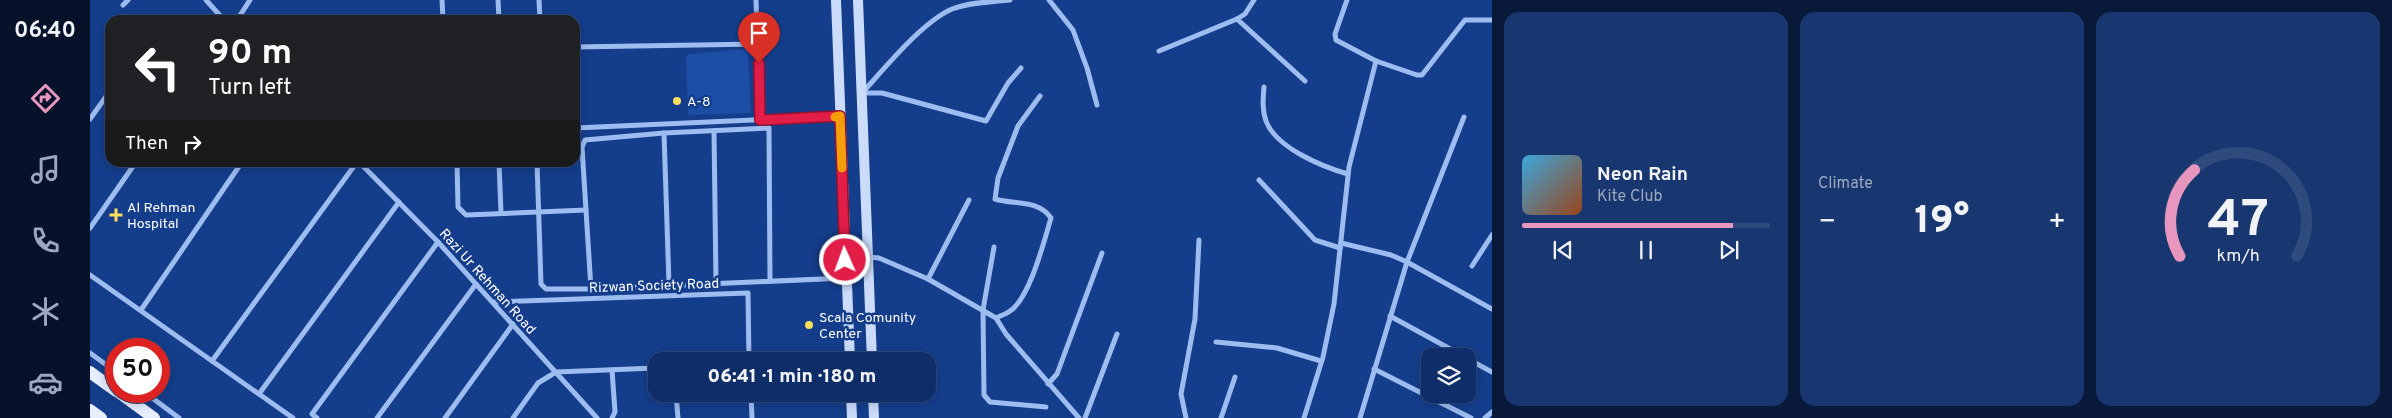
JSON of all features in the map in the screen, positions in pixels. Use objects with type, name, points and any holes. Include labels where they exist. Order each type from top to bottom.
[{"type":"main road","points":[[836,0],[850,352]]},
{"type":"main road","points":[[858,0],[872,352]]},
{"type":"main road","points":[[90,372],[105,383]]},
{"type":"main road","points":[[851,402],[852,418]]},
{"type":"main road","points":[[873,402],[874,418]]},
{"type":"main road","points":[[133,403],[154,418]]},
{"type":"main road","points":[[90,410],[101,418]]},
{"type":"street","points":[[123,5],[128,0]]},
{"type":"street","points":[[206,0],[220,15]]},
{"type":"street","points":[[240,15],[250,0]]},
{"type":"street","points":[[442,0],[442,15]]},
{"type":"street","points":[[498,0],[499,15]]},
{"type":"street","points":[[539,0],[540,15]]},
{"type":"street","points":[[756,0],[760,120]]},
{"type":"street","points":[[861,93],[936,19],[953,9],[975,4],[1010,0]]},
{"type":"street","points":[[1049,0],[1073,30],[1087,68],[1097,105]]},
{"type":"street","points":[[1159,51],[1237,19],[1245,14],[1254,0]]},
{"type":"street","points":[[1347,0],[1335,34],[1336,40],[1376,61],[1420,75],[1465,20],[1492,20]]},
{"type":"street","points":[[1237,19],[1305,81]]},
{"type":"street","points":[[580,47],[758,44]]},
{"type":"street","points":[[1304,418],[1321,361],[1334,304],[1348,174],[1376,61]]},
{"type":"street","points":[[861,93],[882,93],[986,121],[1003,90],[1021,68]]},
{"type":"street","points":[[1264,87],[1263,108],[1267,123],[1276,136],[1297,152],[1327,168],[1348,174]]},
{"type":"street","points":[[996,318],[1012,310],[1027,288],[1038,262],[1051,218],[1046,210],[1025,202],[1016,204],[995,199],[998,178],[1018,126],[1040,96]]},
{"type":"street","points":[[91,115],[105,98]]},
{"type":"street","points":[[580,128],[840,116]]},
{"type":"street","points":[[1360,418],[1407,262],[1464,116]]},
{"type":"street","points":[[591,289],[582,147],[585,140],[664,133],[769,128],[770,280]]},
{"type":"street","points":[[714,131],[716,283]]},
{"type":"street","points":[[664,133],[669,284]]},
{"type":"street","points":[[90,228],[133,167]]},
{"type":"street","points":[[141,310],[239,167]]},
{"type":"street","points":[[212,361],[354,167]]},
{"type":"street","name":"Razi Ur Rehman Road","points":[[363,167],[438,242],[596,418]]},
{"type":"street","points":[[458,167],[459,211],[466,215],[586,210]]},
{"type":"street","points":[[498,167],[501,213]]},
{"type":"street","points":[[537,167],[543,286],[546,289],[591,289],[669,284],[846,278]]},
{"type":"street","points":[[1259,180],[1310,236],[1327,245],[1391,255],[1492,309]]},
{"type":"street","points":[[928,279],[969,200]]},
{"type":"street","points":[[259,394],[399,202]]},
{"type":"street","points":[[90,216],[96,220]]},
{"type":"street","points":[[1472,266],[1492,235]]},
{"type":"street","points":[[1186,418],[1181,394],[1195,319],[1199,240]]},
{"type":"street","points":[[317,418],[312,414],[438,242]]},
{"type":"street","points":[[994,247],[983,310],[984,395],[990,402],[1046,406]]},
{"type":"street","points":[[1048,384],[1057,374],[1102,253]]},
{"type":"street","points":[[868,257],[879,258],[928,279],[996,318],[1006,334],[1079,418]]},
{"type":"street","points":[[90,275],[293,418]]},
{"type":"street","points":[[378,418],[476,284]]},
{"type":"street","name":"Rizwan Society Road","points":[[493,302],[748,293],[749,352]]},
{"type":"street","points":[[1390,316],[1448,348]]},
{"type":"street","points":[[444,418],[513,324]]},
{"type":"street","points":[[1085,418],[1117,334]]},
{"type":"street","points":[[1216,342],[1277,348],[1321,361]]},
{"type":"street","points":[[90,353],[105,364]]},
{"type":"street","points":[[1476,363],[1492,372]]},
{"type":"street","points":[[513,418],[538,383],[556,372],[648,368]]},
{"type":"street","points":[[1374,369],[1471,418]]},
{"type":"street","points":[[612,370],[615,412],[612,418]]},
{"type":"street","points":[[1221,418],[1235,376]]},
{"type":"street","points":[[677,402],[678,418]]},
{"type":"street","points":[[751,402],[752,418]]},
{"type":"street","points":[[158,403],[179,418]]},
{"type":"street","points":[[1485,418],[1492,412]]},
{"type":"shaded area","points":[[748,49],[751,113],[688,115],[686,56],[689,54]]},
{"type":"slow traffic","points":[[835,117],[840,116],[842,168]]},
{"type":"place","name":"A-8","points":[[677,101]]},
{"type":"place","name":"Al Rehman Hospital","points":[[116,215]]},
{"type":"place","name":"Scala Comunity Center","points":[[809,325]]},
{"type":"route","points":[[759,63],[760,120],[840,116],[845,260]]}]
